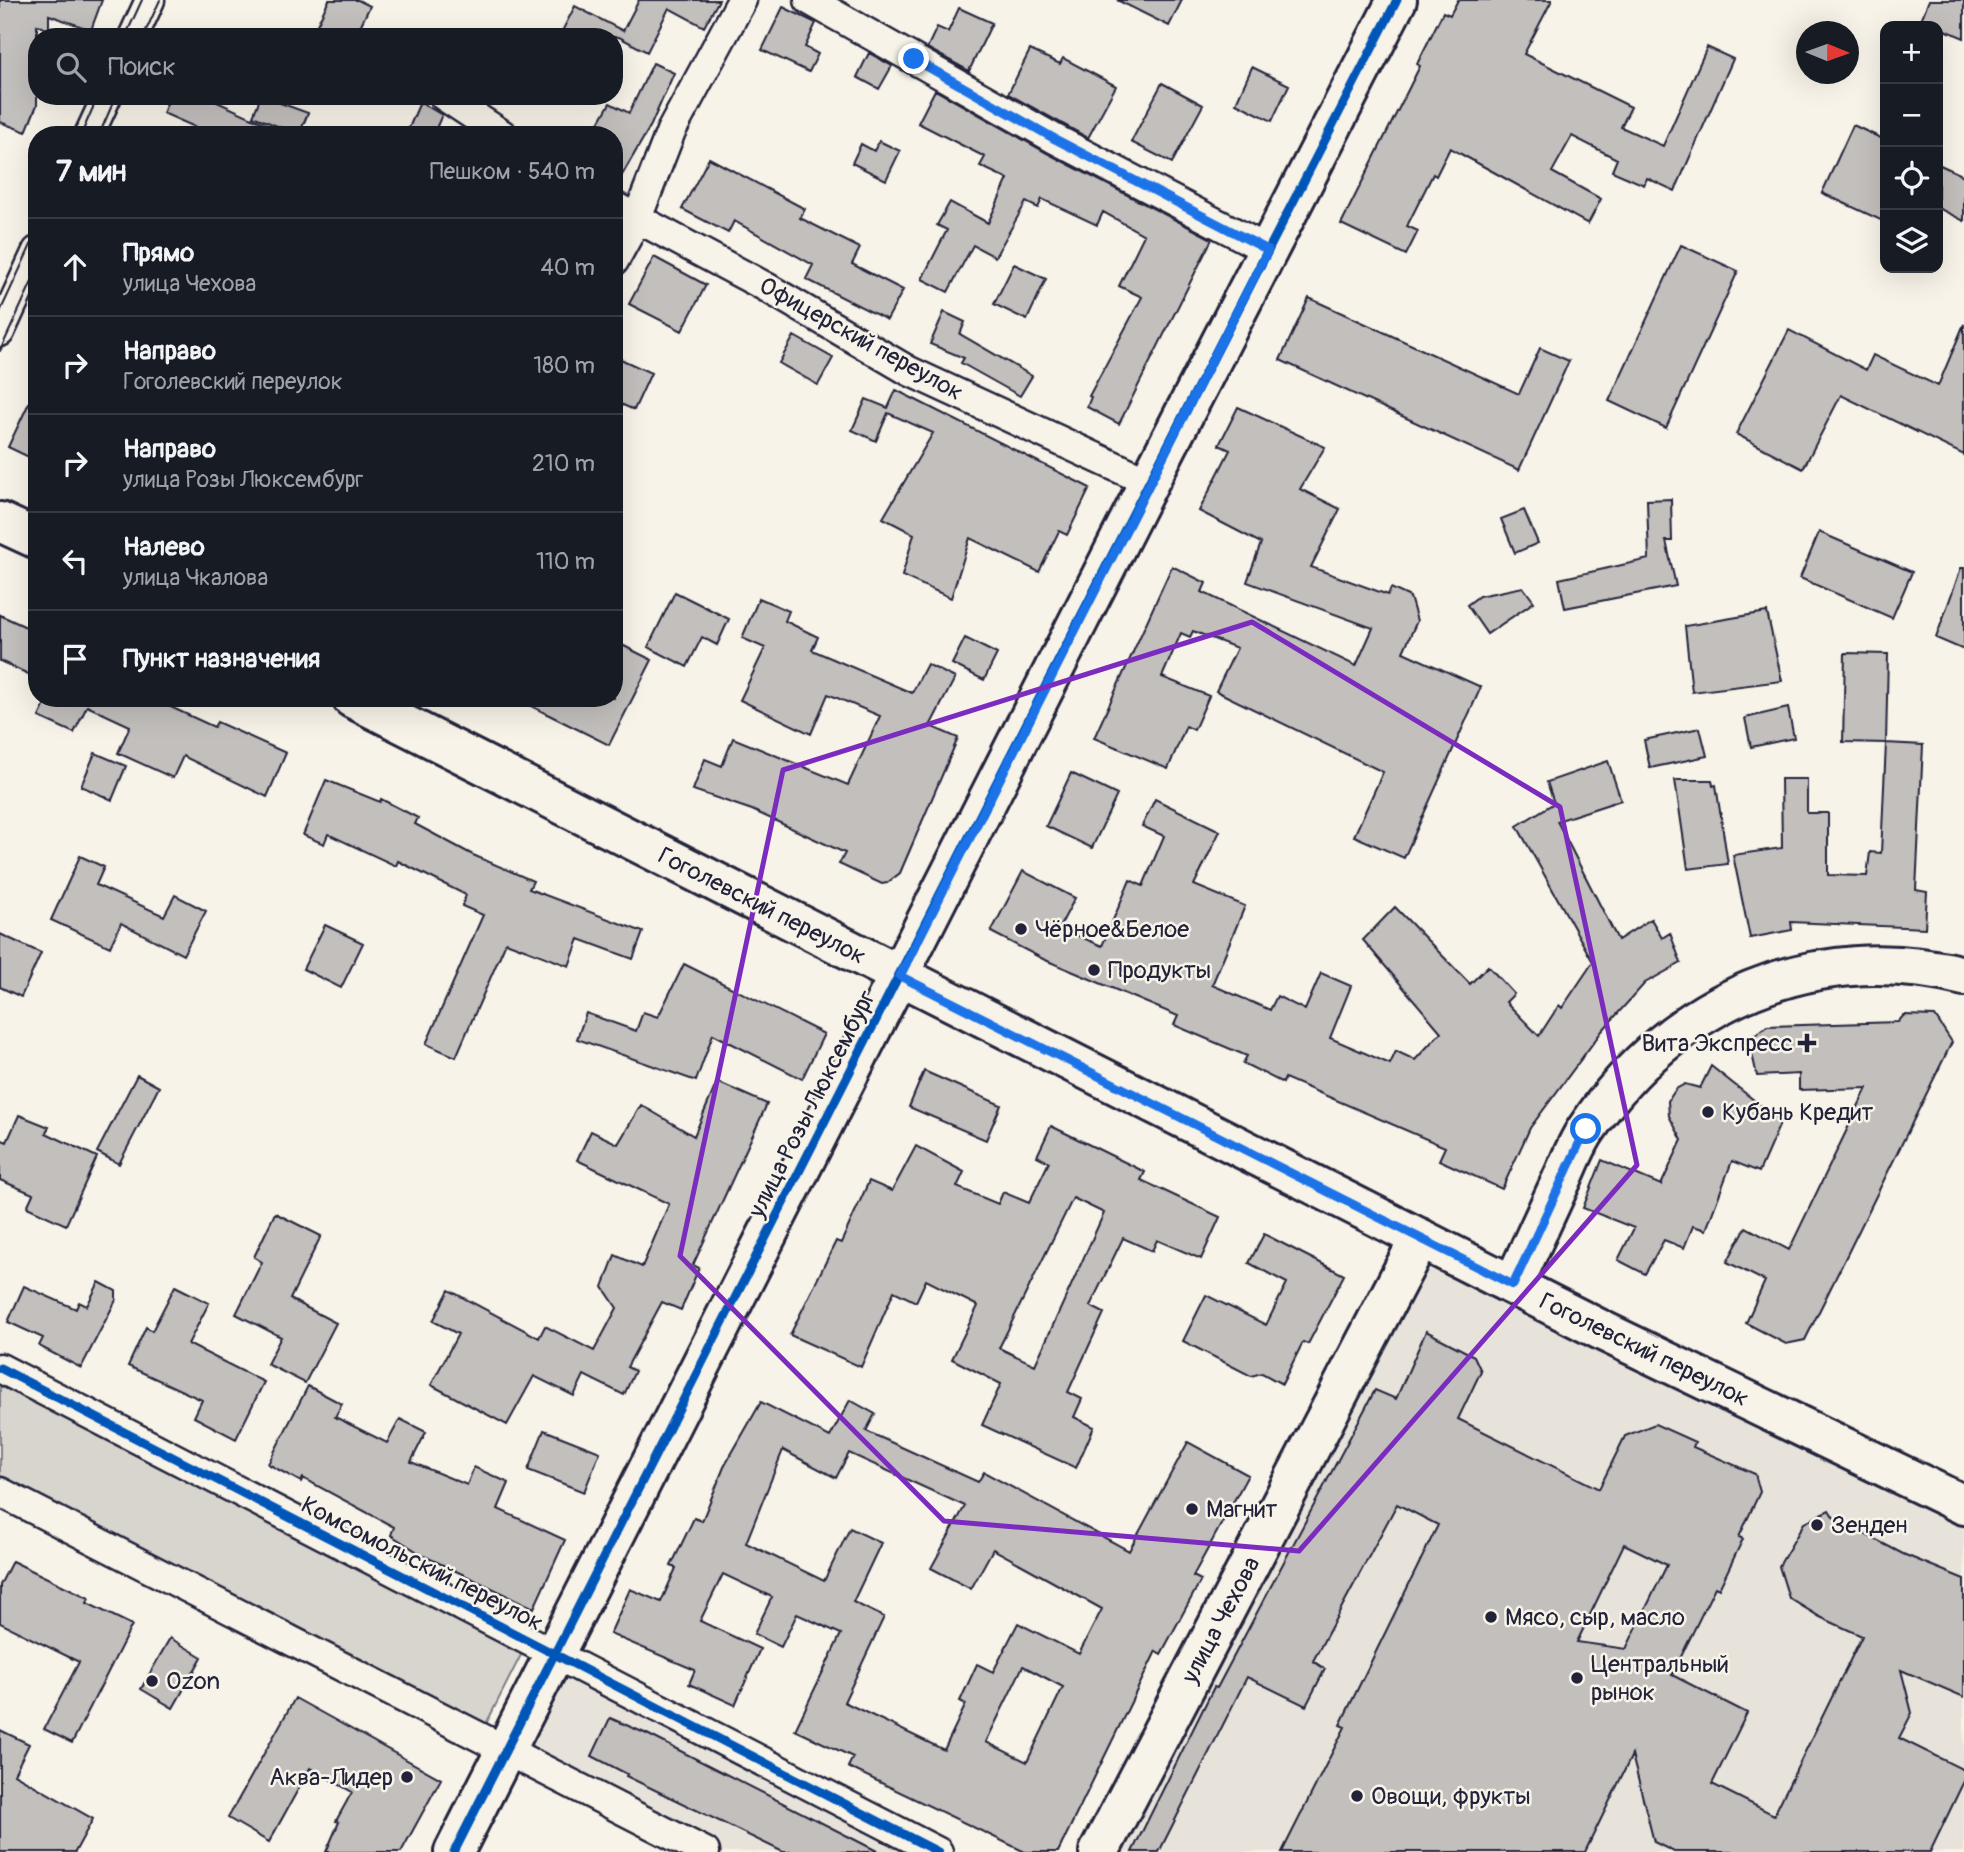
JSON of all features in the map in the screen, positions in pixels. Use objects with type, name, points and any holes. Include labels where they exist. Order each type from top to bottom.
[{"type":"main road","name":"улица Розы Люксембург","points":[[454,1852],[1149,482],[1397,0]]},
{"type":"main road","points":[[0,522],[28,535]]},
{"type":"main road","name":"Гоголевский переулок","points":[[370,707],[1513,1285],[1964,1505]]},
{"type":"main road","points":[[1513,1285],[1592,1120],[1620,1083],[1661,1042],[1709,1009],[1761,985],[1817,970],[1875,964],[1932,968],[1964,976]]},
{"type":"main road","name":"улица Чехова","points":[[1099,1852],[1420,1238]]},
{"type":"street","points":[[137,28],[150,0]]},
{"type":"street","points":[[625,213],[742,0]]},
{"type":"street","points":[[809,0],[1055,139],[1268,250]]},
{"type":"street","points":[[93,126],[103,105]]},
{"type":"street","points":[[458,105],[489,126]]},
{"type":"street","name":"Офицерский переулок","points":[[625,213],[766,286],[909,371],[1149,482]]},
{"type":"street","points":[[0,332],[28,271]]},
{"type":"street","name":"Комсомольский переулок","points":[[0,1368],[938,1852]]},
{"type":"street","points":[[0,1492],[705,1852]]},
{"type":"highlighted area","points":[[1252,622],[1560,807],[1637,1165],[1299,1551],[944,1521],[680,1256],[783,770]]},
{"type":"shaded area","name":"Центральный рынок","points":[[1420,1238],[1964,1505],[1964,1852],[1099,1852]]},
{"type":"shaded area","points":[[0,1380],[524,1649],[484,1728],[0,1479]]},
{"type":"shaded area","points":[[554,1654],[938,1852],[705,1852],[506,1750]]},
{"type":"building","points":[[0,0],[102,0],[92,28],[49,15],[49,28],[37,25],[37,28],[28,28],[28,105],[37,105],[26,132],[0,122]]},
{"type":"building","points":[[329,0],[358,0],[370,6],[359,28],[315,28]]},
{"type":"building","points":[[639,0],[719,0],[704,27],[669,8],[647,52],[623,39],[623,31]]},
{"type":"building","points":[[1117,0],[1182,0],[1169,26]]},
{"type":"building","points":[[1458,0],[1552,0],[1524,54],[1631,107],[1621,127],[1663,146],[1707,47],[1733,59],[1675,191],[1647,178],[1644,185],[1612,171],[1617,159],[1572,136],[1552,172],[1601,199],[1588,224],[1450,148],[1436,176],[1433,174],[1407,226],[1418,231],[1406,255],[1341,224],[1420,66],[1417,64],[1443,12],[1450,15]]},
{"type":"building","points":[[1929,0],[1964,0],[1964,38],[1943,29],[1943,21],[1921,20]]},
{"type":"building","points":[[575,6],[617,28],[564,28]]},
{"type":"building","points":[[783,7],[816,23],[805,47],[818,54],[809,72],[762,50]]},
{"type":"building","points":[[959,8],[992,23],[969,71],[927,48],[937,27],[948,32]]},
{"type":"building","points":[[1030,50],[1060,64],[1063,58],[1116,86],[1088,138],[1008,94]]},
{"type":"building","points":[[869,53],[892,66],[879,89],[857,77]]},
{"type":"building","points":[[653,63],[674,73],[651,125],[623,173],[623,126],[597,126],[609,105],[629,113]]},
{"type":"building","points":[[1252,67],[1289,85],[1272,121],[1236,103]]},
{"type":"building","points":[[1162,83],[1203,105],[1172,163],[1131,142]]},
{"type":"building","points":[[935,90],[1047,153],[1212,239],[1119,424],[1087,407],[1091,397],[1089,396],[1142,297],[1119,286],[1144,235],[1103,212],[1097,225],[1042,199],[1038,208],[1026,202],[995,257],[973,245],[948,292],[922,279],[947,230],[937,225],[950,202],[988,223],[1008,179],[980,166],[985,157],[918,123]]},
{"type":"building","points":[[166,105],[224,105],[270,126],[193,126],[163,113]]},
{"type":"building","points":[[257,105],[286,105],[308,113],[303,126],[277,126],[253,116]]},
{"type":"building","points":[[419,105],[425,105],[442,115],[437,126],[410,126]]},
{"type":"building","points":[[1853,125],[1880,138],[1880,220],[1822,193]]},
{"type":"building","points":[[879,141],[900,151],[886,180],[852,163],[861,144],[874,151]]},
{"type":"building","points":[[709,158],[805,209],[800,218],[860,248],[852,264],[903,290],[887,320],[806,279],[813,265],[734,221],[728,233],[682,209]]},
{"type":"building","points":[[1943,166],[1964,176],[1964,221],[1943,210]]},
{"type":"building","points":[[1681,245],[1738,271],[1666,428],[1609,401]]},
{"type":"building","points":[[654,257],[706,285],[682,331],[629,304]]},
{"type":"building","points":[[1014,264],[1046,279],[1027,320],[994,304]]},
{"type":"building","points":[[1309,298],[1519,394],[1540,348],[1569,361],[1519,470],[1280,360]]},
{"type":"building","points":[[944,312],[965,322],[960,334],[1032,376],[1020,396],[961,363],[964,358],[930,344]]},
{"type":"building","points":[[1964,324],[1964,455],[1841,395],[1803,469],[1736,434],[1789,330],[1866,370],[1873,355],[1938,386]]},
{"type":"building","points":[[794,336],[833,358],[818,385],[779,363]]},
{"type":"building","points":[[623,360],[651,373],[634,410],[623,405]]},
{"type":"building","points":[[896,390],[1090,488],[1067,535],[1059,531],[1039,572],[970,538],[951,598],[902,576],[914,534],[883,518],[933,433],[888,413],[876,441],[852,430],[866,399],[888,408]]},
{"type":"building","points":[[28,405],[28,457],[8,447]]},
{"type":"building","points":[[1238,407],[1325,447],[1300,489],[1340,509],[1311,567],[1388,595],[1391,588],[1410,597],[1417,621],[1403,652],[1481,687],[1404,858],[1354,836],[1383,772],[1216,691],[1237,648],[1193,631],[1190,637],[1181,633],[1162,677],[1209,696],[1194,730],[1186,726],[1168,769],[1094,738],[1172,566],[1206,583],[1202,592],[1356,666],[1373,628],[1247,582],[1261,543],[1199,511],[1230,450],[1219,445]]},
{"type":"building","points":[[1671,499],[1672,541],[1666,541],[1676,586],[1565,608],[1559,579],[1649,559],[1647,500]]},
{"type":"building","points":[[1524,510],[1538,543],[1515,553],[1501,519]]},
{"type":"building","points":[[1819,532],[1912,572],[1892,618],[1800,578]]},
{"type":"building","points":[[1961,568],[1964,568],[1964,650],[1936,638]]},
{"type":"building","points":[[1523,587],[1534,602],[1487,634],[1467,605],[1479,596]]},
{"type":"building","points":[[675,592],[729,619],[717,645],[702,637],[687,667],[648,647]]},
{"type":"building","points":[[759,598],[789,611],[785,621],[818,637],[812,650],[912,693],[927,664],[955,678],[930,726],[958,738],[900,873],[887,883],[882,884],[839,864],[845,853],[752,810],[693,790],[705,759],[722,766],[733,738],[848,785],[880,716],[828,694],[811,734],[740,700],[765,648],[742,638]]},
{"type":"building","points":[[1767,612],[1782,681],[1692,692],[1685,626]]},
{"type":"building","points":[[0,615],[28,628],[28,674],[0,661]]},
{"type":"building","points":[[965,638],[997,654],[984,680],[952,664]]},
{"type":"building","points":[[623,646],[652,660],[609,745],[533,707],[623,707]]},
{"type":"building","points":[[1845,653],[1888,654],[1886,743],[1843,742]]},
{"type":"building","points":[[44,707],[87,707],[74,733],[39,717]]},
{"type":"building","points":[[89,707],[171,707],[214,727],[217,722],[286,753],[267,797],[183,756],[173,778],[118,753],[130,726]]},
{"type":"building","points":[[1788,708],[1794,738],[1751,747],[1745,718]]},
{"type":"building","points":[[1700,728],[1707,756],[1650,768],[1644,740]]},
{"type":"building","points":[[1886,743],[1923,745],[1916,890],[1927,892],[1925,928],[1791,922],[1792,930],[1750,938],[1733,855],[1782,848],[1781,779],[1807,779],[1807,813],[1828,813],[1828,875],[1867,876],[1870,852],[1881,853]]},
{"type":"building","points":[[95,753],[126,766],[112,800],[81,786]]},
{"type":"building","points":[[1608,761],[1621,800],[1557,821],[1618,940],[1651,919],[1662,938],[1670,933],[1681,963],[1645,983],[1602,1031],[1530,1128],[1502,1189],[1439,1160],[1445,1147],[1285,1078],[1283,1083],[1243,1063],[1247,1056],[1174,1025],[1178,1016],[1043,959],[991,932],[1023,871],[1075,898],[1059,928],[1102,946],[1130,880],[1143,886],[1164,836],[1142,826],[1155,799],[1220,831],[1194,885],[1245,906],[1212,985],[1270,1010],[1277,996],[1305,1010],[1321,973],[1351,986],[1330,1038],[1390,1064],[1396,1051],[1415,1060],[1441,1032],[1363,940],[1395,907],[1470,984],[1488,966],[1514,994],[1506,1002],[1539,1036],[1559,1005],[1562,1008],[1593,962],[1517,826],[1554,803],[1547,782]]},
{"type":"building","points":[[1071,773],[1117,795],[1092,848],[1046,826]]},
{"type":"building","points":[[326,780],[380,802],[381,799],[418,818],[415,824],[473,855],[533,881],[529,889],[643,932],[633,959],[579,939],[569,966],[506,942],[456,1057],[426,1044],[483,915],[462,906],[466,895],[398,861],[396,866],[328,834],[324,844],[303,835]]},
{"type":"building","points":[[1675,780],[1712,780],[1713,786],[1716,785],[1728,864],[1688,869]]},
{"type":"building","points":[[80,856],[104,867],[96,885],[164,916],[175,895],[206,911],[183,955],[121,923],[110,947],[51,920]]},
{"type":"building","points":[[325,925],[363,943],[341,988],[303,969]]},
{"type":"building","points":[[0,934],[41,953],[21,997],[0,987]]},
{"type":"building","points":[[684,964],[824,1034],[802,1079],[713,1034],[696,1081],[577,1039],[586,1013],[636,1031],[643,1012],[658,1017]]},
{"type":"building","points":[[1904,1015],[1935,1016],[1952,1042],[1805,1340],[1786,1344],[1746,1323],[1765,1281],[1727,1262],[1746,1227],[1789,1250],[1867,1088],[1799,1090],[1799,1074],[1757,1076],[1751,1049],[1754,1036],[1767,1026],[1898,1022]]},
{"type":"building","points":[[1711,1066],[1779,1120],[1779,1126],[1759,1172],[1732,1161],[1706,1230],[1693,1226],[1684,1248],[1664,1240],[1645,1274],[1618,1260],[1634,1228],[1583,1208],[1602,1160],[1661,1185],[1682,1140],[1669,1116],[1668,1101],[1676,1089],[1685,1084],[1700,1088]]},
{"type":"building","points":[[924,1071],[1001,1105],[986,1140],[909,1107]]},
{"type":"building","points":[[137,1075],[159,1087],[119,1164],[97,1152]]},
{"type":"building","points":[[717,1082],[767,1104],[693,1265],[699,1268],[681,1310],[662,1302],[627,1367],[635,1371],[624,1395],[584,1375],[574,1396],[534,1376],[507,1425],[431,1385],[458,1334],[433,1321],[449,1290],[539,1338],[545,1326],[594,1351],[617,1308],[603,1287],[615,1255],[642,1267],[669,1204],[577,1160],[591,1131],[618,1144],[641,1105],[694,1136]]},
{"type":"building","points":[[19,1115],[49,1127],[46,1133],[97,1157],[66,1225],[27,1207],[33,1194],[0,1180],[0,1139],[7,1142]]},
{"type":"building","points":[[1051,1126],[1145,1172],[1141,1180],[1220,1217],[1201,1259],[1157,1240],[1152,1251],[1123,1238],[1090,1306],[1104,1313],[1068,1392],[1082,1399],[1074,1417],[1094,1427],[1076,1468],[982,1425],[1001,1384],[952,1359],[978,1306],[926,1280],[916,1302],[894,1291],[861,1367],[790,1335],[836,1241],[841,1243],[869,1181],[892,1191],[916,1146],[964,1172],[957,1187],[998,1204],[1003,1192],[1029,1203],[1049,1162],[1037,1156]],"holes":[[[1073,1198],[1104,1213],[1035,1365],[999,1348]]]},
{"type":"building","points":[[275,1213],[321,1236],[290,1299],[336,1323],[305,1383],[267,1364],[281,1337],[236,1314],[262,1262],[254,1257]]},
{"type":"building","points":[[1264,1234],[1344,1275],[1308,1344],[1303,1342],[1282,1384],[1262,1373],[1251,1376],[1183,1341],[1206,1295],[1266,1325],[1287,1283],[1249,1263]]},
{"type":"building","points":[[99,1282],[116,1291],[116,1300],[81,1368],[39,1346],[43,1338],[8,1322],[24,1286],[76,1309],[79,1302],[87,1306]]},
{"type":"building","points":[[175,1286],[209,1303],[188,1344],[264,1382],[236,1439],[194,1417],[202,1400],[128,1366],[146,1327],[152,1331]]},
{"type":"building","points":[[1426,1331],[1474,1356],[1481,1371],[1458,1419],[1599,1489],[1625,1436],[1655,1424],[1695,1442],[1693,1447],[1755,1474],[1760,1492],[1739,1537],[1743,1539],[1719,1589],[1715,1587],[1672,1675],[1747,1713],[1712,1784],[1774,1815],[1862,1636],[1820,1617],[1789,1598],[1779,1566],[1804,1523],[1829,1510],[1834,1518],[1903,1554],[1964,1579],[1964,1697],[1901,1670],[1912,1713],[1899,1738],[1964,1770],[1964,1781],[1930,1852],[1674,1852],[1654,1842],[1632,1755],[1585,1852],[1282,1852],[1345,1727],[1340,1725],[1438,1525],[1397,1504],[1313,1661],[1325,1669],[1306,1706],[1247,1677],[1159,1852],[1132,1852],[1214,1687],[1217,1688],[1375,1390],[1396,1399]],"holes":[[[1624,1544],[1667,1565],[1626,1649],[1577,1642]]]},
{"type":"building","points":[[308,1386],[342,1404],[335,1417],[387,1443],[400,1419],[426,1432],[411,1462],[467,1485],[474,1467],[509,1483],[498,1509],[565,1540],[534,1608],[424,1556],[391,1535],[394,1527],[303,1478],[301,1482],[268,1464]]},
{"type":"building","points":[[850,1400],[875,1414],[866,1431],[978,1482],[984,1472],[1129,1551],[1188,1442],[1248,1475],[1193,1576],[1201,1580],[1161,1654],[1156,1651],[1058,1852],[1025,1852],[848,1767],[853,1757],[795,1730],[841,1634],[797,1614],[781,1647],[754,1634],[772,1597],[723,1574],[700,1621],[760,1649],[735,1705],[689,1684],[695,1670],[610,1634],[630,1589],[661,1602],[676,1568],[671,1566],[694,1518],[702,1521],[724,1467],[761,1402],[830,1437]],"holes":[[[783,1450],[836,1478],[849,1453],[965,1506],[931,1568],[971,1589],[993,1549],[1102,1609],[1079,1654],[1018,1623],[993,1672],[977,1664],[960,1701],[966,1704],[944,1750],[844,1702],[884,1617],[853,1602],[881,1543],[850,1528],[824,1581],[746,1543]],[[1023,1666],[1063,1687],[1027,1762],[986,1742]]]},
{"type":"building","points":[[544,1430],[600,1452],[584,1492],[528,1470]]},
{"type":"building","points":[[12,1561],[89,1598],[87,1603],[132,1625],[72,1743],[44,1729],[79,1662],[0,1623],[0,1585]]},
{"type":"building","points":[[170,1638],[202,1657],[173,1708],[141,1689]]},
{"type":"building","points":[[295,1698],[441,1779],[401,1852],[326,1852],[339,1822],[336,1821],[352,1792],[310,1768],[269,1842],[228,1818]]},
{"type":"building","points":[[610,1718],[647,1734],[879,1852],[783,1852],[626,1776],[627,1774],[592,1756]]},
{"type":"building","points":[[0,1730],[29,1744],[14,1774],[93,1819],[75,1852],[0,1852]]},
{"type":"tram line","points":[[129,28],[142,0]]},
{"type":"tram line","points":[[147,28],[160,0]]},
{"type":"tram line","points":[[85,126],[94,105]]},
{"type":"tram line","points":[[103,126],[112,105]]},
{"type":"tram line","points":[[0,312],[28,251]]},
{"type":"tram line","points":[[0,351],[28,290]]},
{"type":"cycle path","points":[[454,1852],[1149,482],[1397,0]]},
{"type":"cycle path","points":[[0,1368],[938,1852]]},
{"type":"place","name":"Чёрное&Белое","points":[[1021,929]]},
{"type":"place","name":"Продукты","points":[[1094,970]]},
{"type":"place","name":"Вита Экспресс","points":[[1807,1043]]},
{"type":"place","name":"Кубань Кредит","points":[[1708,1112]]},
{"type":"place","name":"Магнит","points":[[1192,1509]]},
{"type":"place","name":"Зенден","points":[[1817,1525]]},
{"type":"place","name":"Мясо, сыр, масло","points":[[1491,1617]]},
{"type":"place","name":"Центральный рынок","points":[[1577,1678]]},
{"type":"place","name":"Ozon","points":[[152,1681]]},
{"type":"place","name":"Аква-Лидер","points":[[407,1777]]},
{"type":"place","name":"Овощи, фрукты","points":[[1357,1796]]},
{"type":"route","points":[[914,59],[1055,139],[1268,250],[900,976],[1513,1285],[1586,1129]]}]
